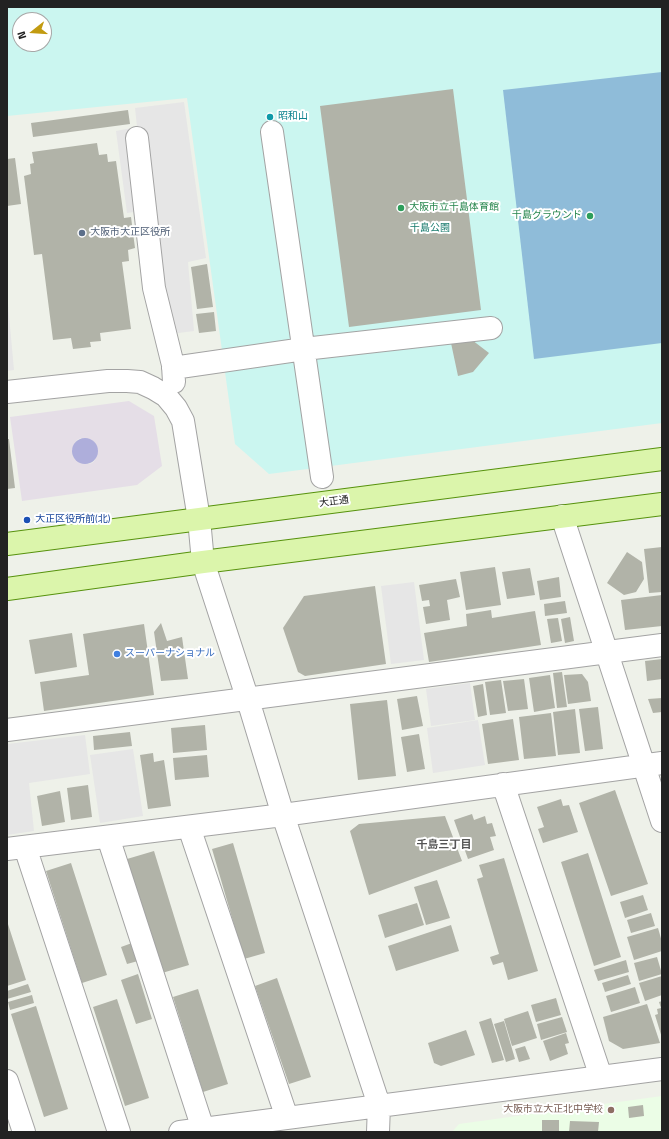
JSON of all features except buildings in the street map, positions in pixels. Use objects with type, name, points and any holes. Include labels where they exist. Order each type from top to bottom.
[{"type":"main road","name":"大正通","points":[[7,544],[662,459]]},
{"type":"main road","points":[[7,589],[203,562],[662,504]]},
{"type":"street","points":[[272,132],[322,478]]},
{"type":"street","points":[[137,138],[154,288],[173,368],[176,408]]},
{"type":"street","points":[[173,368],[304,350],[491,328]]},
{"type":"street","points":[[7,392],[108,381],[127,380],[140,382],[166,396],[176,408],[183,421],[199,519],[203,562],[248,700],[283,815],[380,1105],[378,1132]]},
{"type":"street","points":[[562,516],[606,652],[653,764],[662,821]]},
{"type":"street","points":[[7,730],[248,700],[662,645]]},
{"type":"street","points":[[118,1132],[16,848],[283,815],[653,764]]},
{"type":"street","points":[[503,784],[601,1078]]},
{"type":"street","points":[[189,827],[287,1118]]},
{"type":"street","points":[[108,837],[203,1129]]},
{"type":"street","points":[[180,1132],[203,1129],[245,1128],[287,1118],[601,1078],[662,1068]]},
{"type":"street","points":[[7,1081],[24,1132]]},
{"type":"shaded area","name":"千島グラウンド","points":[[662,72],[662,343],[534,359],[503,90]]},
{"type":"shaded area","points":[[184,102],[206,258],[188,262],[194,331],[155,336],[140,211],[127,213],[116,131],[137,127],[135,108]]},
{"type":"shaded area","points":[[7,304],[14,370],[7,371]]},
{"type":"shaded area","points":[[129,401],[154,416],[162,466],[137,485],[22,501],[10,417]],"holes":[[[81,438],[95,460],[88,464],[73,457],[72,452],[74,444],[77,440]]]},
{"type":"shaded area","points":[[85,438],[94,442],[98,451],[94,460],[85,464],[76,460],[72,451],[76,442]]},
{"type":"shaded area","points":[[414,582],[424,660],[391,664],[381,586]]},
{"type":"shaded area","points":[[470,683],[475,720],[431,726],[426,689]]},
{"type":"shaded area","points":[[478,720],[485,765],[433,773],[427,728]]},
{"type":"shaded area","points":[[85,735],[90,774],[29,783],[34,831],[7,835],[7,744]]},
{"type":"shaded area","points":[[133,749],[143,816],[100,823],[90,755]]},
{"type":"shaded area","name":"大阪市立大正北中学校","points":[[662,1096],[662,1132],[452,1132],[459,1124]]},
{"type":"green space","name":"千島公園","points":[[7,7],[662,7],[662,423],[269,474],[235,444],[187,98],[7,116]]},
{"type":"place","name":"昭和山","points":[[270,117]]},
{"type":"place","name":"大阪市立千島体育館","points":[[401,208]]},
{"type":"place","name":"千島グラウンド","points":[[590,216]]},
{"type":"place","name":"大阪市大正区役所","points":[[82,233]]},
{"type":"place","name":"大正区役所前(北)","points":[[27,520]]},
{"type":"place","name":"スーパーナショナル","points":[[117,654]]},
{"type":"place","name":"大阪市立大正北中学校","points":[[611,1110]]},
{"type":"district","name":"千島三丁目","points":[[444,845]]}]
